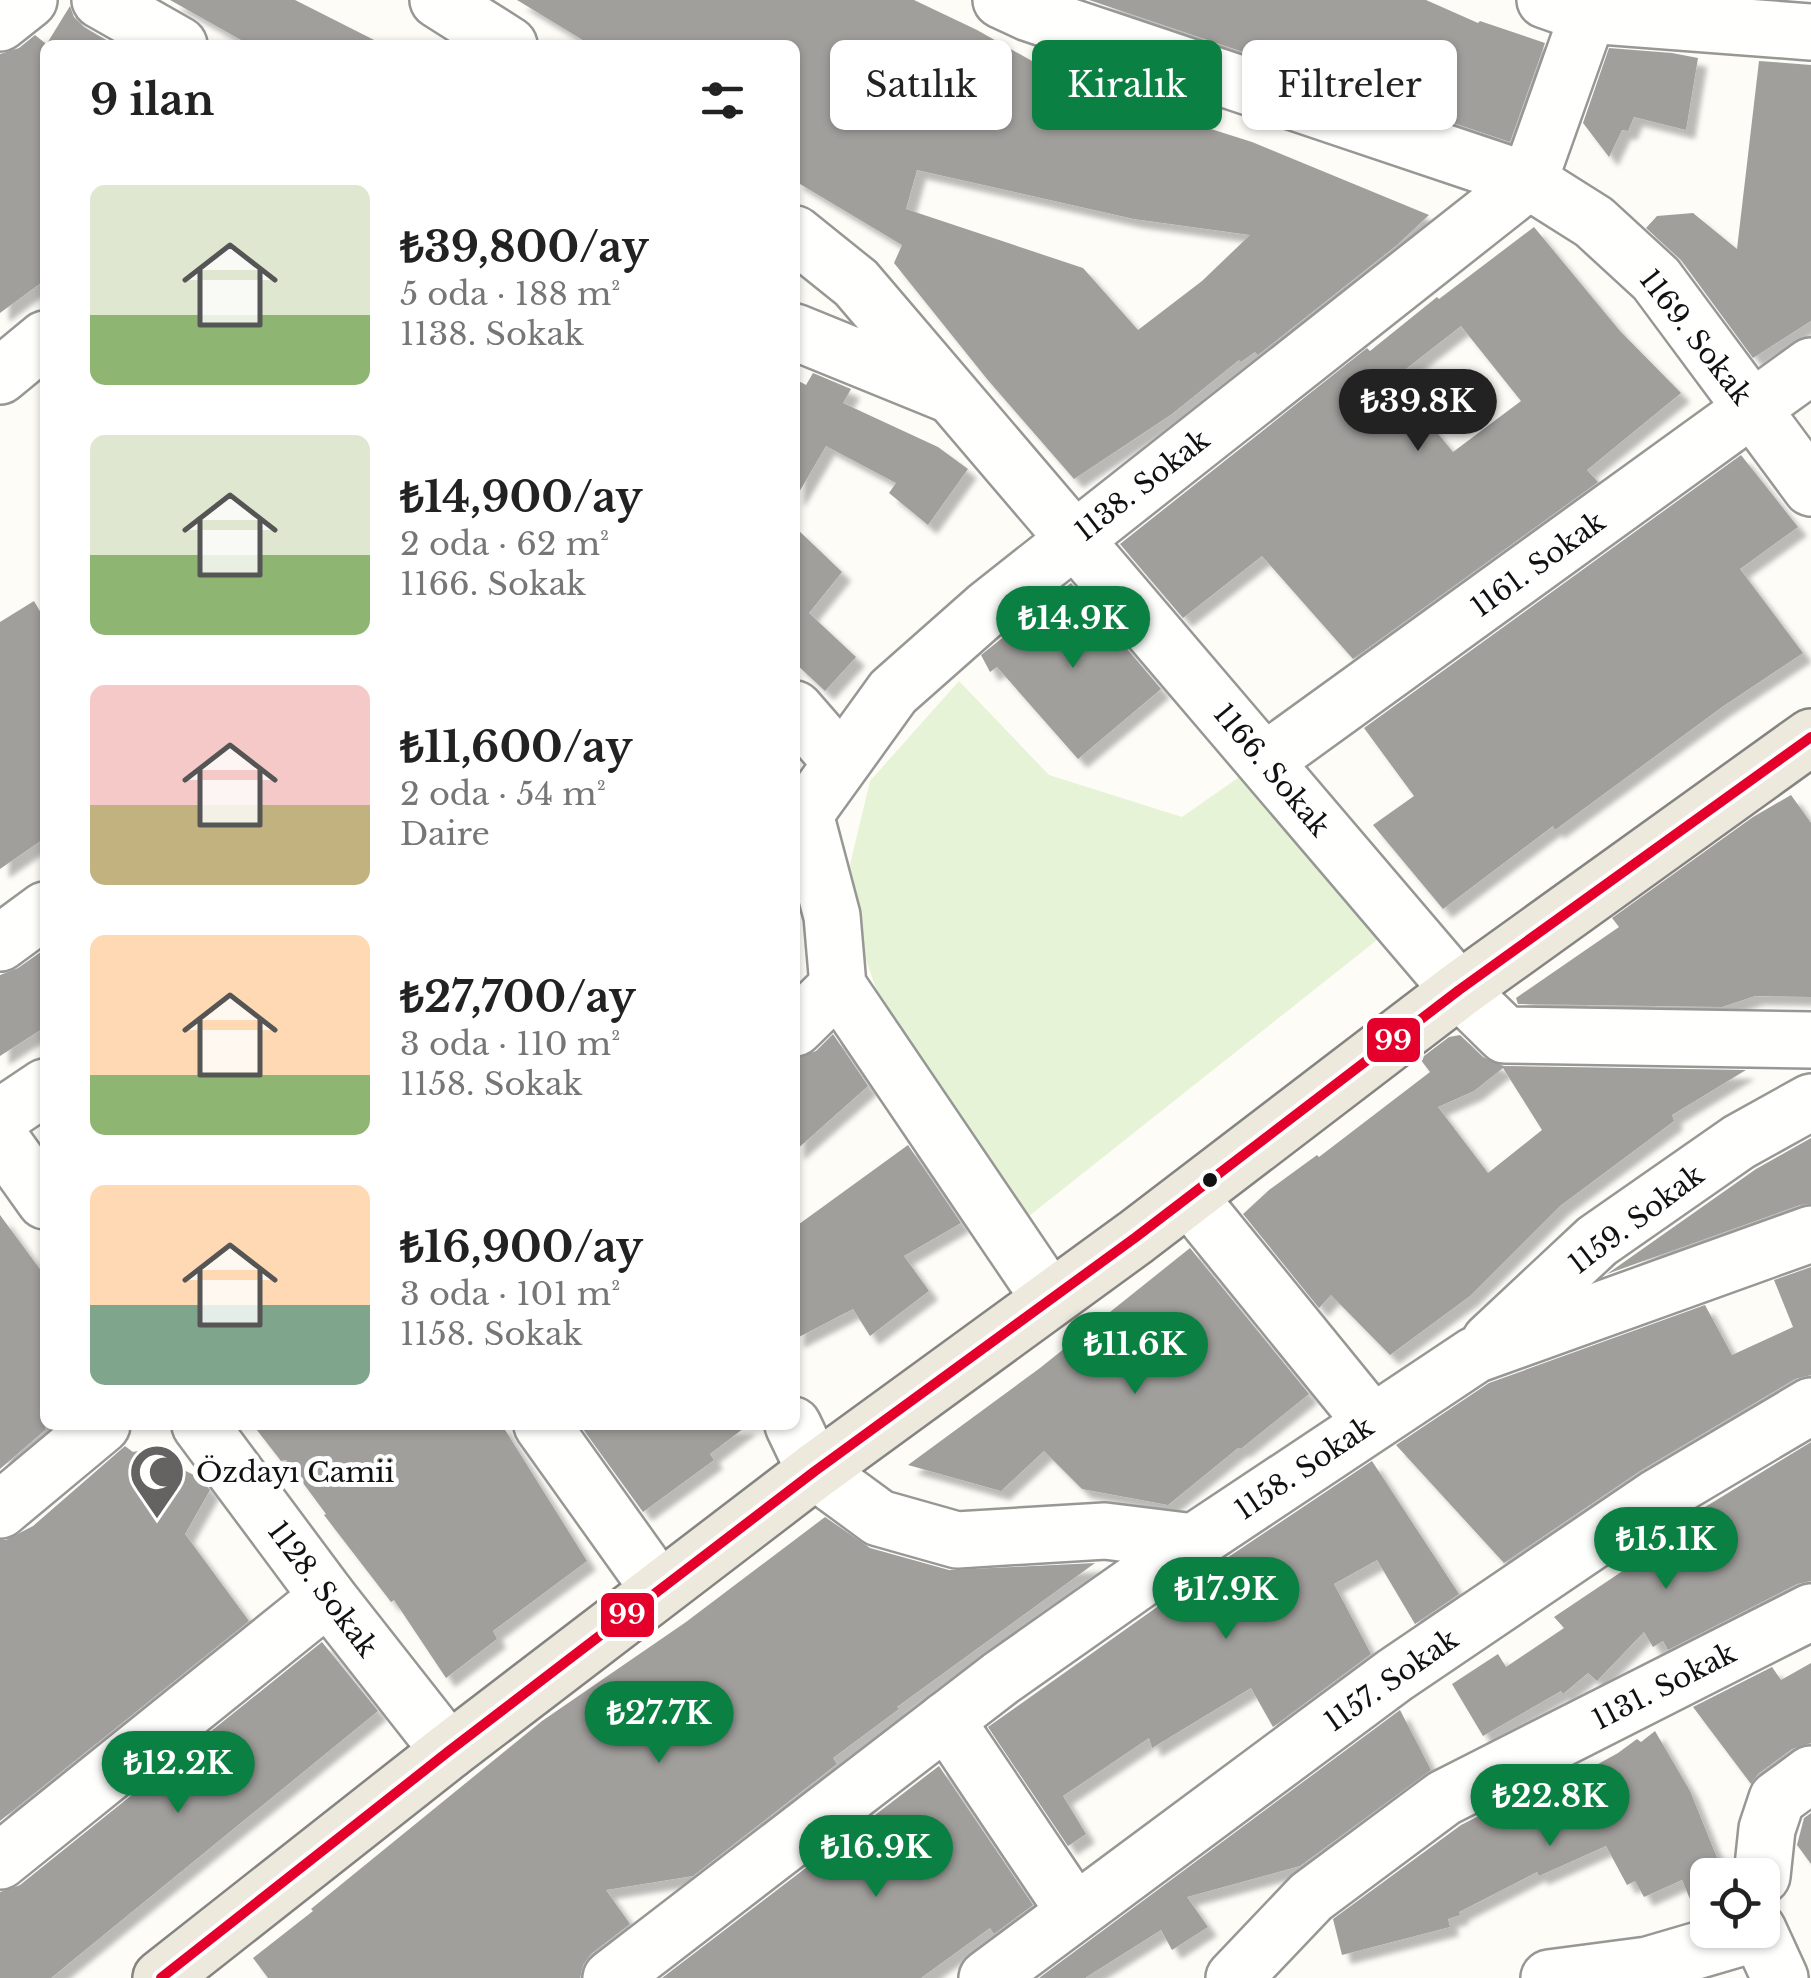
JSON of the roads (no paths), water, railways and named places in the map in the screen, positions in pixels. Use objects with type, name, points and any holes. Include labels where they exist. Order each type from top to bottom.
[{"type":"main road","points":[[161,1978],[659,1589],[804,1448],[1050,1298],[1459,990],[1811,736]]},
{"type":"street","points":[[0,23],[28,0]]},
{"type":"street","points":[[100,0],[170,40]]},
{"type":"street","points":[[438,0],[501,40]]},
{"type":"street","name":"1169. Sokak","points":[[1001,0],[1066,26],[1529,181],[1594,222],[1656,279],[1811,488]]},
{"type":"street","points":[[1529,181],[1566,8],[1811,32]]},
{"type":"street","name":"1138. Sokak","points":[[800,821],[893,692],[988,608],[1529,181]]},
{"type":"street","name":"1166. Sokak","points":[[800,238],[856,282],[1459,990],[1505,1035],[1811,1040]]},
{"type":"street","points":[[800,334],[957,398]]},
{"type":"street","points":[[0,376],[40,343]]},
{"type":"street","name":"1161. Sokak","points":[[1265,762],[1811,366]]},
{"type":"street","points":[[800,715],[840,762]]},
{"type":"street","points":[[800,821],[832,916],[838,986],[1050,1298]]},
{"type":"street","points":[[0,942],[40,914]]},
{"type":"street","points":[[800,1023],[838,986]]},
{"type":"street","points":[[0,1117],[40,1090]]},
{"type":"street","name":"1159. Sokak","points":[[1475,1355],[1598,1241],[1739,1142],[1811,1102]]},
{"type":"street","points":[[0,1138],[40,1195]]},
{"type":"street","points":[[1189,1197],[1372,1422]]},
{"type":"street","name":"1158. Sokak","points":[[611,1978],[946,1720],[1194,1542],[1475,1355],[1811,1234]]},
{"type":"street","name":"1157. Sokak","points":[[987,1978],[1396,1675],[1656,1498],[1811,1406]]},
{"type":"street","points":[[0,1510],[96,1430]]},
{"type":"street","name":"1128. Sokak","points":[[204,1430],[328,1598],[449,1751]]},
{"type":"street","points":[[546,1430],[659,1589]]},
{"type":"street","points":[[804,1448],[879,1518],[957,1540],[1105,1531],[1194,1542]]},
{"type":"street","points":[[0,1862],[328,1598]]},
{"type":"street","name":"1131. Sokak","points":[[1234,1978],[1311,1897],[1444,1798],[1811,1612]]},
{"type":"street","points":[[946,1720],[1075,1912]]},
{"type":"street","points":[[1764,1858],[1767,1829],[1777,1799],[1811,1774]]},
{"type":"street","points":[[1548,1978],[1758,1948]]},
{"type":"place","name":"Özdayı Camii","points":[[157,1521]]}]
